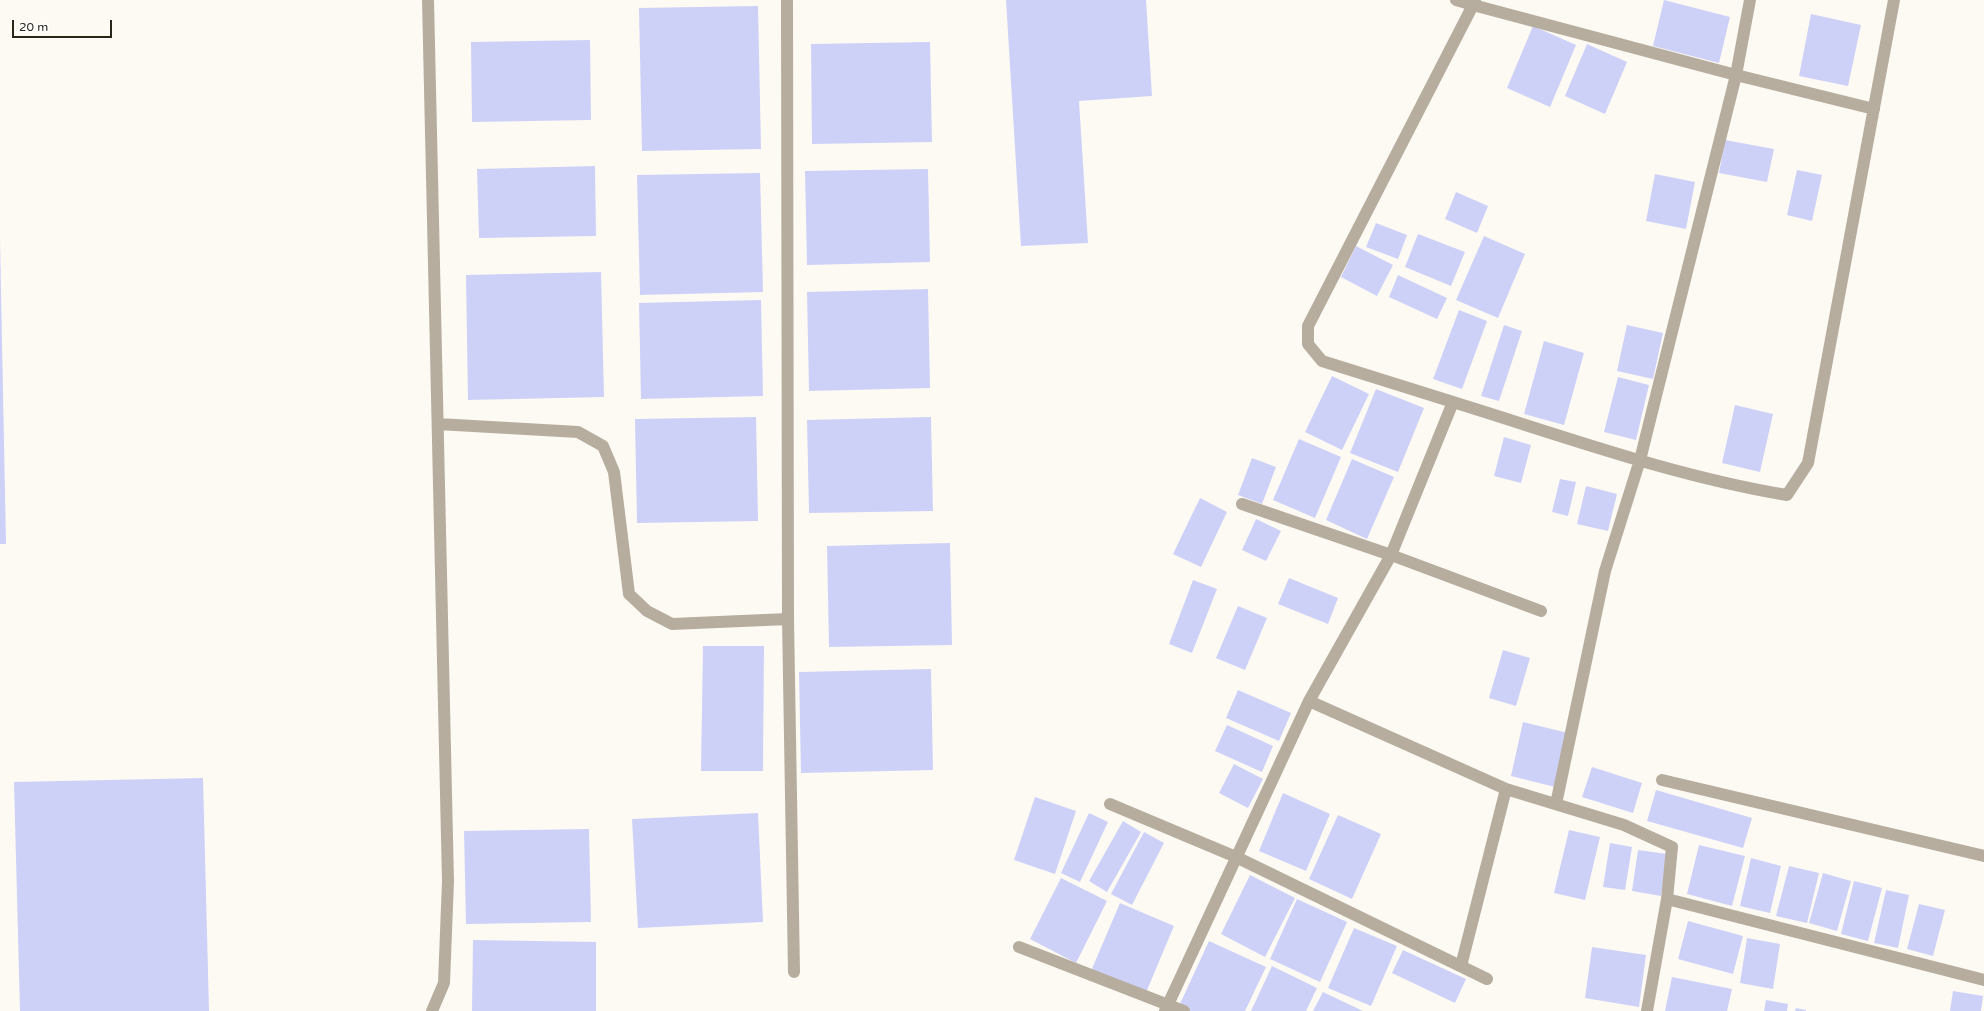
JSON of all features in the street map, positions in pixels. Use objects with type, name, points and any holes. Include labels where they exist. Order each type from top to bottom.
[{"type":"street","points":[[428,0],[448,881],[444,983],[432,1011]]},
{"type":"street","points":[[787,0],[788,619],[794,972]]},
{"type":"street","points":[[1456,0],[1474,2],[1736,76],[1874,109]]},
{"type":"street","points":[[1556,804],[1605,571],[1640,460],[1736,76],[1750,0]]},
{"type":"street","points":[[1474,2],[1308,326],[1308,344],[1322,361],[1640,460],[1740,487],[1787,495],[1808,463],[1894,0]]},
{"type":"street","points":[[1167,1007],[1309,701],[1391,556],[1453,402]]},
{"type":"street","points":[[438,424],[578,432],[603,446],[614,472],[630,594],[647,611],[672,624],[788,619]]},
{"type":"street","points":[[1242,504],[1391,556],[1541,611]]},
{"type":"street","points":[[1309,701],[1506,789],[1624,825],[1672,847],[1667,899],[1647,1011]]},
{"type":"street","points":[[1662,780],[1984,856]]},
{"type":"street","points":[[1461,966],[1506,789]]},
{"type":"street","points":[[1110,804],[1236,857],[1487,979]]},
{"type":"street","points":[[1667,899],[1984,980]]},
{"type":"street","points":[[1019,947],[1167,1007],[1184,1011]]},
{"type":"building","points":[[1006,0],[1146,0],[1152,96],[1079,101],[1088,243],[1021,246]]},
{"type":"building","points":[[1664,0],[1730,17],[1719,63],[1653,46]]},
{"type":"building","points":[[758,6],[761,149],[642,151],[639,8]]},
{"type":"building","points":[[1811,14],[1861,25],[1848,86],[1799,76]]},
{"type":"building","points":[[1533,26],[1576,45],[1550,107],[1507,88]]},
{"type":"building","points":[[590,40],[591,120],[472,122],[471,42]]},
{"type":"building","points":[[930,42],[932,142],[812,144],[811,44]]},
{"type":"building","points":[[1587,44],[1627,62],[1605,114],[1565,96]]},
{"type":"building","points":[[1725,140],[1774,149],[1767,182],[1719,173]]},
{"type":"building","points":[[595,166],[596,236],[479,238],[477,169]]},
{"type":"building","points":[[928,169],[930,262],[807,265],[805,171]]},
{"type":"building","points":[[1797,170],[1822,175],[1812,221],[1787,215]]},
{"type":"building","points":[[760,173],[763,292],[640,295],[637,175]]},
{"type":"building","points":[[1655,174],[1695,182],[1686,229],[1646,221]]},
{"type":"building","points":[[1456,192],[1488,206],[1477,233],[1445,219]]},
{"type":"building","points":[[1376,223],[1407,235],[1398,259],[1366,247]]},
{"type":"building","points":[[1418,234],[1465,252],[1451,286],[1405,267]]},
{"type":"building","points":[[1484,236],[1525,254],[1498,318],[1456,300]]},
{"type":"building","points":[[0,239],[6,544],[0,544]]},
{"type":"building","points":[[1356,246],[1393,265],[1377,296],[1341,277]]},
{"type":"building","points":[[601,272],[604,397],[468,400],[466,275]]},
{"type":"building","points":[[1398,275],[1447,298],[1437,319],[1389,297]]},
{"type":"building","points":[[928,289],[930,388],[809,391],[807,292]]},
{"type":"building","points":[[761,300],[763,396],[641,399],[639,303]]},
{"type":"building","points":[[1459,310],[1487,321],[1462,389],[1433,379]]},
{"type":"building","points":[[1504,325],[1522,331],[1499,401],[1481,396]]},
{"type":"building","points":[[1627,325],[1663,333],[1653,379],[1617,371]]},
{"type":"building","points":[[1544,341],[1584,353],[1564,425],[1524,414]]},
{"type":"building","points":[[1332,376],[1369,394],[1342,450],[1305,432]]},
{"type":"building","points":[[1618,377],[1649,385],[1636,440],[1604,432]]},
{"type":"building","points":[[1376,389],[1424,408],[1398,472],[1350,453]]},
{"type":"building","points":[[1735,405],[1773,414],[1760,472],[1722,463]]},
{"type":"building","points":[[756,417],[758,521],[637,523],[635,419]]},
{"type":"building","points":[[931,417],[933,511],[809,513],[807,420]]},
{"type":"building","points":[[1504,437],[1531,445],[1521,483],[1494,476]]},
{"type":"building","points":[[1299,439],[1341,457],[1315,518],[1273,500]]},
{"type":"building","points":[[1252,458],[1276,467],[1262,504],[1238,495]]},
{"type":"building","points":[[1352,459],[1394,477],[1367,539],[1326,520]]},
{"type":"building","points":[[1560,479],[1576,482],[1568,516],[1552,512]]},
{"type":"building","points":[[1586,486],[1617,494],[1608,531],[1577,524]]},
{"type":"building","points":[[1200,498],[1227,512],[1201,567],[1173,554]]},
{"type":"building","points":[[1256,519],[1281,531],[1266,561],[1242,550]]},
{"type":"building","points":[[950,543],[952,645],[829,647],[827,546]]},
{"type":"building","points":[[1289,578],[1338,598],[1328,624],[1278,604]]},
{"type":"building","points":[[1193,580],[1217,589],[1192,653],[1169,644]]},
{"type":"building","points":[[1238,606],[1267,618],[1245,670],[1216,658]]},
{"type":"building","points":[[703,646],[764,646],[763,771],[701,771]]},
{"type":"building","points":[[1503,650],[1530,658],[1516,706],[1489,698]]},
{"type":"building","points":[[931,669],[933,770],[801,773],[799,672]]},
{"type":"building","points":[[1238,690],[1291,713],[1279,741],[1226,718]]},
{"type":"building","points":[[1523,722],[1568,733],[1555,787],[1511,776]]},
{"type":"building","points":[[1227,725],[1273,746],[1262,772],[1215,751]]},
{"type":"building","points":[[1234,764],[1263,779],[1248,808],[1219,793]]},
{"type":"building","points":[[1592,767],[1642,783],[1633,813],[1582,797]]},
{"type":"building","points":[[203,778],[209,1011],[20,1011],[14,782]]},
{"type":"building","points":[[1656,790],[1752,818],[1743,848],[1647,821]]},
{"type":"building","points":[[1283,793],[1330,814],[1306,871],[1259,851]]},
{"type":"building","points":[[1035,797],[1076,811],[1055,874],[1014,860]]},
{"type":"building","points":[[758,813],[763,922],[638,928],[632,819]]},
{"type":"building","points":[[1089,813],[1108,822],[1080,882],[1061,873]]},
{"type":"building","points":[[1338,815],[1381,834],[1352,899],[1309,879]]},
{"type":"building","points":[[1123,821],[1141,832],[1107,892],[1089,881]]},
{"type":"building","points":[[589,829],[591,922],[466,924],[464,831]]},
{"type":"building","points":[[1569,830],[1600,837],[1585,900],[1554,893]]},
{"type":"building","points":[[1144,832],[1164,843],[1132,905],[1111,894]]},
{"type":"building","points":[[1610,843],[1632,847],[1625,890],[1603,887]]},
{"type":"building","points":[[1699,845],[1745,856],[1732,906],[1687,894]]},
{"type":"building","points":[[1638,850],[1667,854],[1661,896],[1632,891]]},
{"type":"building","points":[[1751,858],[1781,866],[1770,913],[1740,906]]},
{"type":"building","points":[[1789,866],[1819,873],[1807,923],[1776,916]]},
{"type":"building","points":[[1823,873],[1851,881],[1837,931],[1809,923]]},
{"type":"building","points":[[1250,875],[1295,898],[1265,957],[1221,934]]},
{"type":"building","points":[[1061,878],[1107,901],[1076,963],[1030,939]]},
{"type":"building","points":[[1854,881],[1882,888],[1868,941],[1841,934]]},
{"type":"building","points":[[1886,890],[1909,895],[1898,948],[1874,943]]},
{"type":"building","points":[[1297,899],[1347,922],[1320,982],[1270,959]]},
{"type":"building","points":[[1120,903],[1174,926],[1145,995],[1091,971]]},
{"type":"building","points":[[1919,904],[1945,910],[1933,956],[1907,949]]},
{"type":"building","points":[[1688,921],[1743,936],[1733,974],[1678,959]]},
{"type":"building","points":[[1354,928],[1397,946],[1371,1006],[1328,988]]},
{"type":"building","points":[[1747,938],[1780,944],[1773,989],[1740,983]]},
{"type":"building","points":[[473,940],[596,942],[596,1011],[472,1011]]},
{"type":"building","points":[[1209,941],[1266,967],[1245,1011],[1190,1011],[1179,1006]]},
{"type":"building","points":[[1592,947],[1646,955],[1639,1007],[1585,998]]},
{"type":"building","points":[[1403,950],[1466,979],[1455,1003],[1392,973]]},
{"type":"building","points":[[1272,966],[1317,988],[1306,1011],[1251,1011]]},
{"type":"building","points":[[1672,977],[1732,989],[1727,1011],[1665,1011]]},
{"type":"building","points":[[1953,991],[1983,996],[1981,1011],[1950,1011]]},
{"type":"building","points":[[1323,992],[1363,1011],[1313,1011]]},
{"type":"building","points":[[1766,1000],[1788,1004],[1787,1011],[1764,1011]]},
{"type":"building","points":[[1796,1008],[1806,1010],[1806,1011],[1795,1011]]}]
